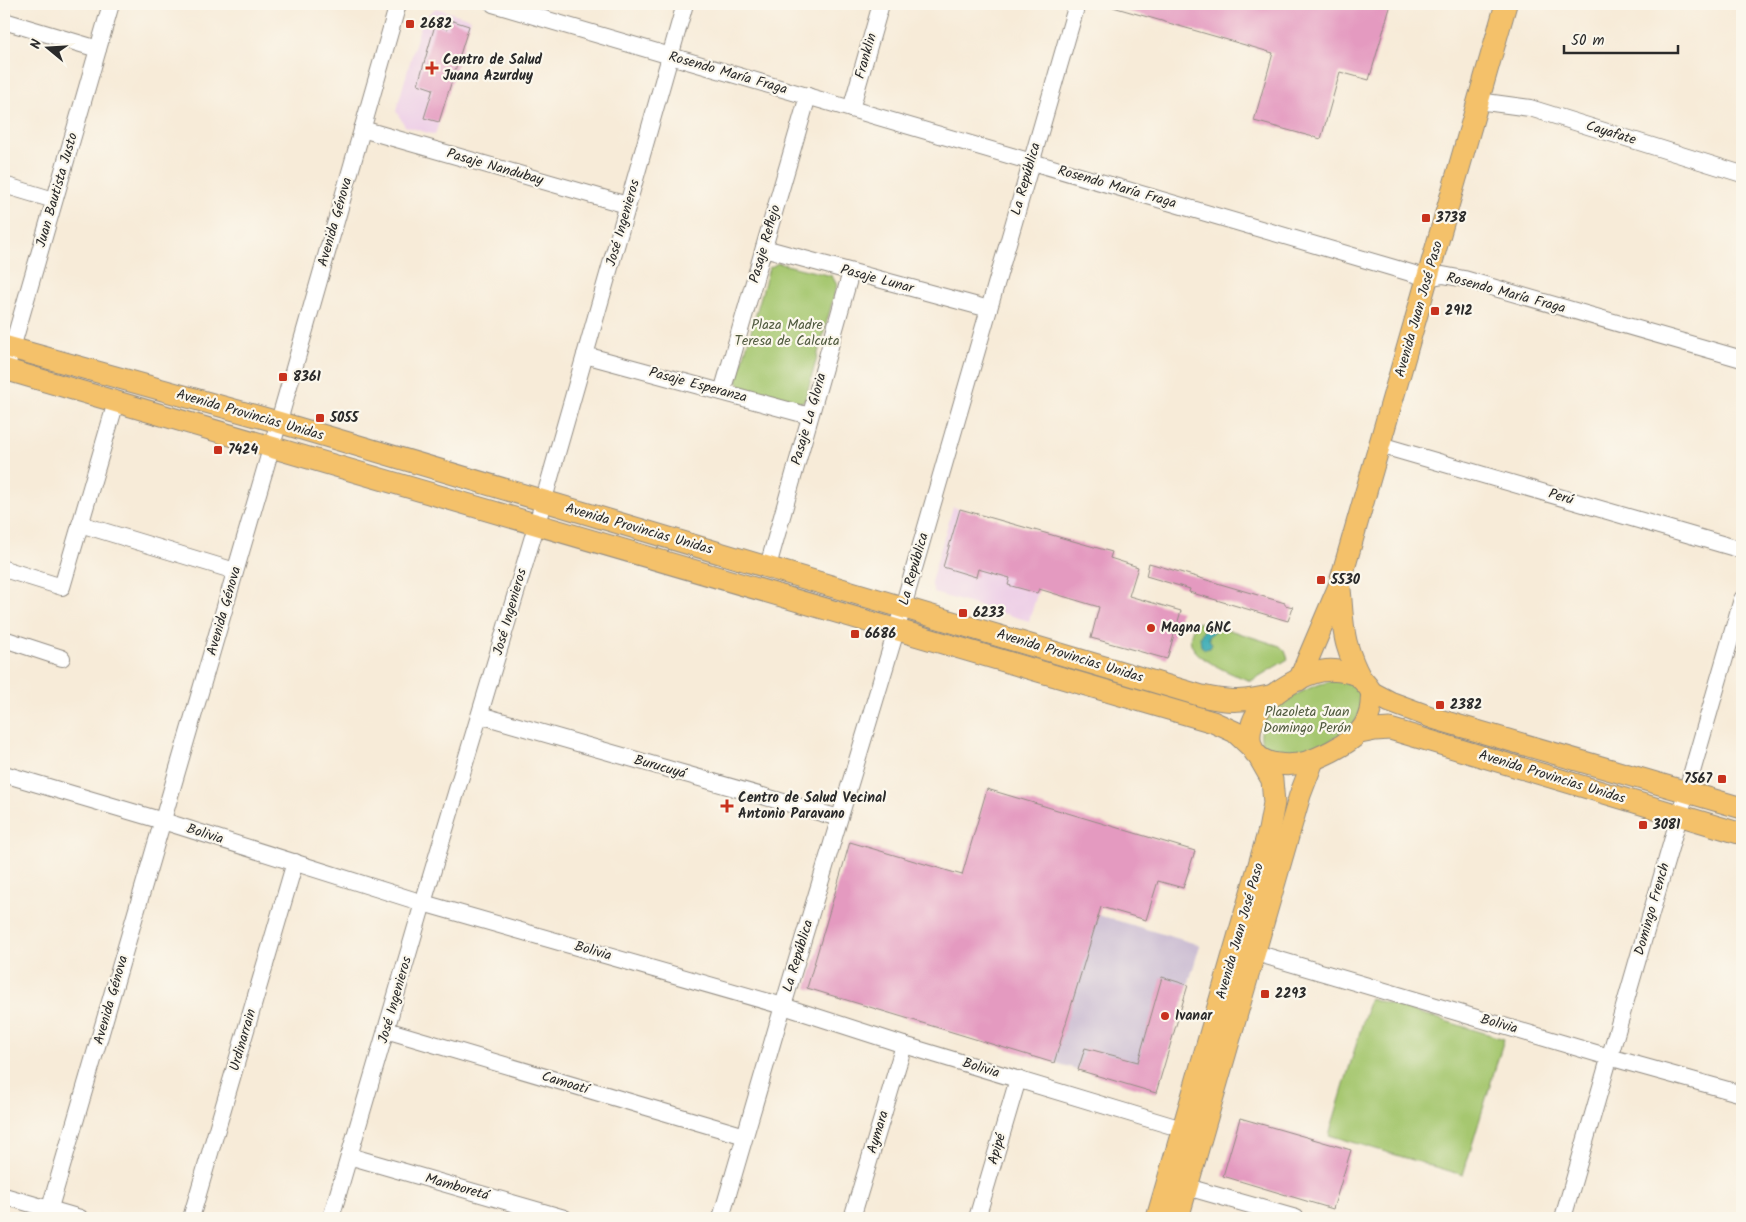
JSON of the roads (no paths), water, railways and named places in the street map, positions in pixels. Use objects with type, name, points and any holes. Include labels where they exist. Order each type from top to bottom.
[{"type":"main road","name":"Avenida Juan José Paso","points":[[1299,680],[1339,586],[1506,4]]},
{"type":"main road","name":"Avenida Provincias Unidas","points":[[8,347],[278,422],[543,502],[768,566],[1222,700],[1248,700],[1274,694]]},
{"type":"main road","name":"Avenida Provincias Unidas","points":[[4,371],[271,447],[1212,722],[1235,732],[1255,753]]},
{"type":"main road","name":"Avenida Juan José Paso","points":[[1339,586],[1347,644],[1365,684]]},
{"type":"main road","points":[[1340,670],[1365,684],[1371,706],[1367,720],[1360,733],[1334,750],[1313,761],[1286,765],[1273,764],[1255,753],[1250,731],[1255,717],[1263,704],[1274,694],[1299,680],[1321,671],[1340,670]]},
{"type":"main road","name":"Avenida Provincias Unidas","points":[[1365,684],[1390,702],[1436,719],[1742,808]]},
{"type":"main road","name":"Avenida Provincias Unidas","points":[[1360,733],[1390,729],[1742,834]]},
{"type":"main road","name":"Avenida Juan José Paso","points":[[1156,1218],[1269,830],[1274,803],[1272,780],[1255,753]]},
{"type":"main road","name":"Avenida Juan José Paso","points":[[1178,1218],[1300,795],[1313,761]]},
{"type":"street","name":"Juan Bautista Justo","points":[[4,371],[8,347],[54,200],[111,4]]},
{"type":"street","name":"Avenida Génova","points":[[49,1214],[398,4]]},
{"type":"street","name":"Rosendo María Fraga","points":[[493,4],[1428,278],[1443,276],[1464,279],[1742,359]]},
{"type":"street","name":"José Ingenieros","points":[[331,1218],[543,502],[685,4]]},
{"type":"street","name":"Franklin","points":[[851,109],[881,4]]},
{"type":"street","name":"La República","points":[[722,1218],[783,1006],[896,631],[1077,4]]},
{"type":"street","points":[[4,21],[98,49]]},
{"type":"street","name":"Pasaje Reflejo","points":[[722,392],[808,96]]},
{"type":"street","name":"Cayafate","points":[[1478,101],[1530,108],[1742,174]]},
{"type":"street","name":"Pasaje Nandubay","points":[[362,129],[628,205]]},
{"type":"street","points":[[4,185],[54,200]]},
{"type":"street","name":"Pasaje Lunar","points":[[764,248],[989,309]]},
{"type":"street","name":"Pasaje La Gloria","points":[[768,566],[851,272]]},
{"type":"street","name":"Pasaje Esperanza","points":[[585,355],[810,416]]},
{"type":"street","points":[[4,568],[62,587],[116,402]]},
{"type":"street","name":"Perú","points":[[1380,444],[1742,550]]},
{"type":"street","points":[[80,524],[236,571]]},
{"type":"street","name":"Domingo French","points":[[1562,1218],[1742,599]]},
{"type":"street","points":[[4,639],[62,658]]},
{"type":"street","name":"Burucuyá","points":[[480,715],[839,818]]},
{"type":"street","name":"Bolivia","points":[[4,774],[163,821],[423,903],[783,1006],[904,1045],[1182,1129]]},
{"type":"street","name":"Urdinarrain","points":[[191,1218],[295,862]]},
{"type":"street","name":"Bolivia","points":[[1256,952],[1609,1057],[1742,1094]]},
{"type":"street","name":"Camoatí","points":[[386,1030],[745,1136]]},
{"type":"street","name":"Aymara","points":[[852,1218],[904,1045]]},
{"type":"street","name":"Apipé","points":[[977,1218],[1018,1079]]},
{"type":"street","name":"Mamboretá","points":[[349,1156],[564,1218]]},
{"type":"street","points":[[1170,1172],[1180,1175],[1187,1187],[1296,1218]]},
{"type":"street","points":[[4,1196],[49,1214],[80,1218]]},
{"type":"water","points":[[1210,626],[1215,631],[1209,636],[1212,644],[1210,648],[1205,649],[1201,646],[1200,637],[1204,629]]},
{"type":"place","name":"2682","points":[[410,24]]},
{"type":"place","name":"Centro de Salud Juana Azurduy","points":[[432,68]]},
{"type":"place","name":"3738","points":[[1426,218]]},
{"type":"place","name":"2912","points":[[1435,311]]},
{"type":"place","name":"8361","points":[[283,377]]},
{"type":"place","name":"5055","points":[[320,418]]},
{"type":"place","name":"7424","points":[[218,450]]},
{"type":"place","name":"5530","points":[[1321,580]]},
{"type":"place","name":"6233","points":[[963,613]]},
{"type":"place","name":"Magna GNC","points":[[1151,628]]},
{"type":"place","name":"6686","points":[[855,634]]},
{"type":"place","name":"2382","points":[[1440,705]]},
{"type":"place","name":"7567","points":[[1722,779]]},
{"type":"place","name":"Centro de Salud Vecinal Antonio Paravano","points":[[727,806]]},
{"type":"place","name":"3081","points":[[1643,825]]},
{"type":"place","name":"2293","points":[[1265,994]]},
{"type":"place","name":"Ivanar","points":[[1165,1016]]},
{"type":"park label","name":"Plaza Madre Teresa de Calcuta","points":[[787,334]]},
{"type":"park label","name":"Plazoleta Juan Domingo Perón","points":[[1307,720]]}]
